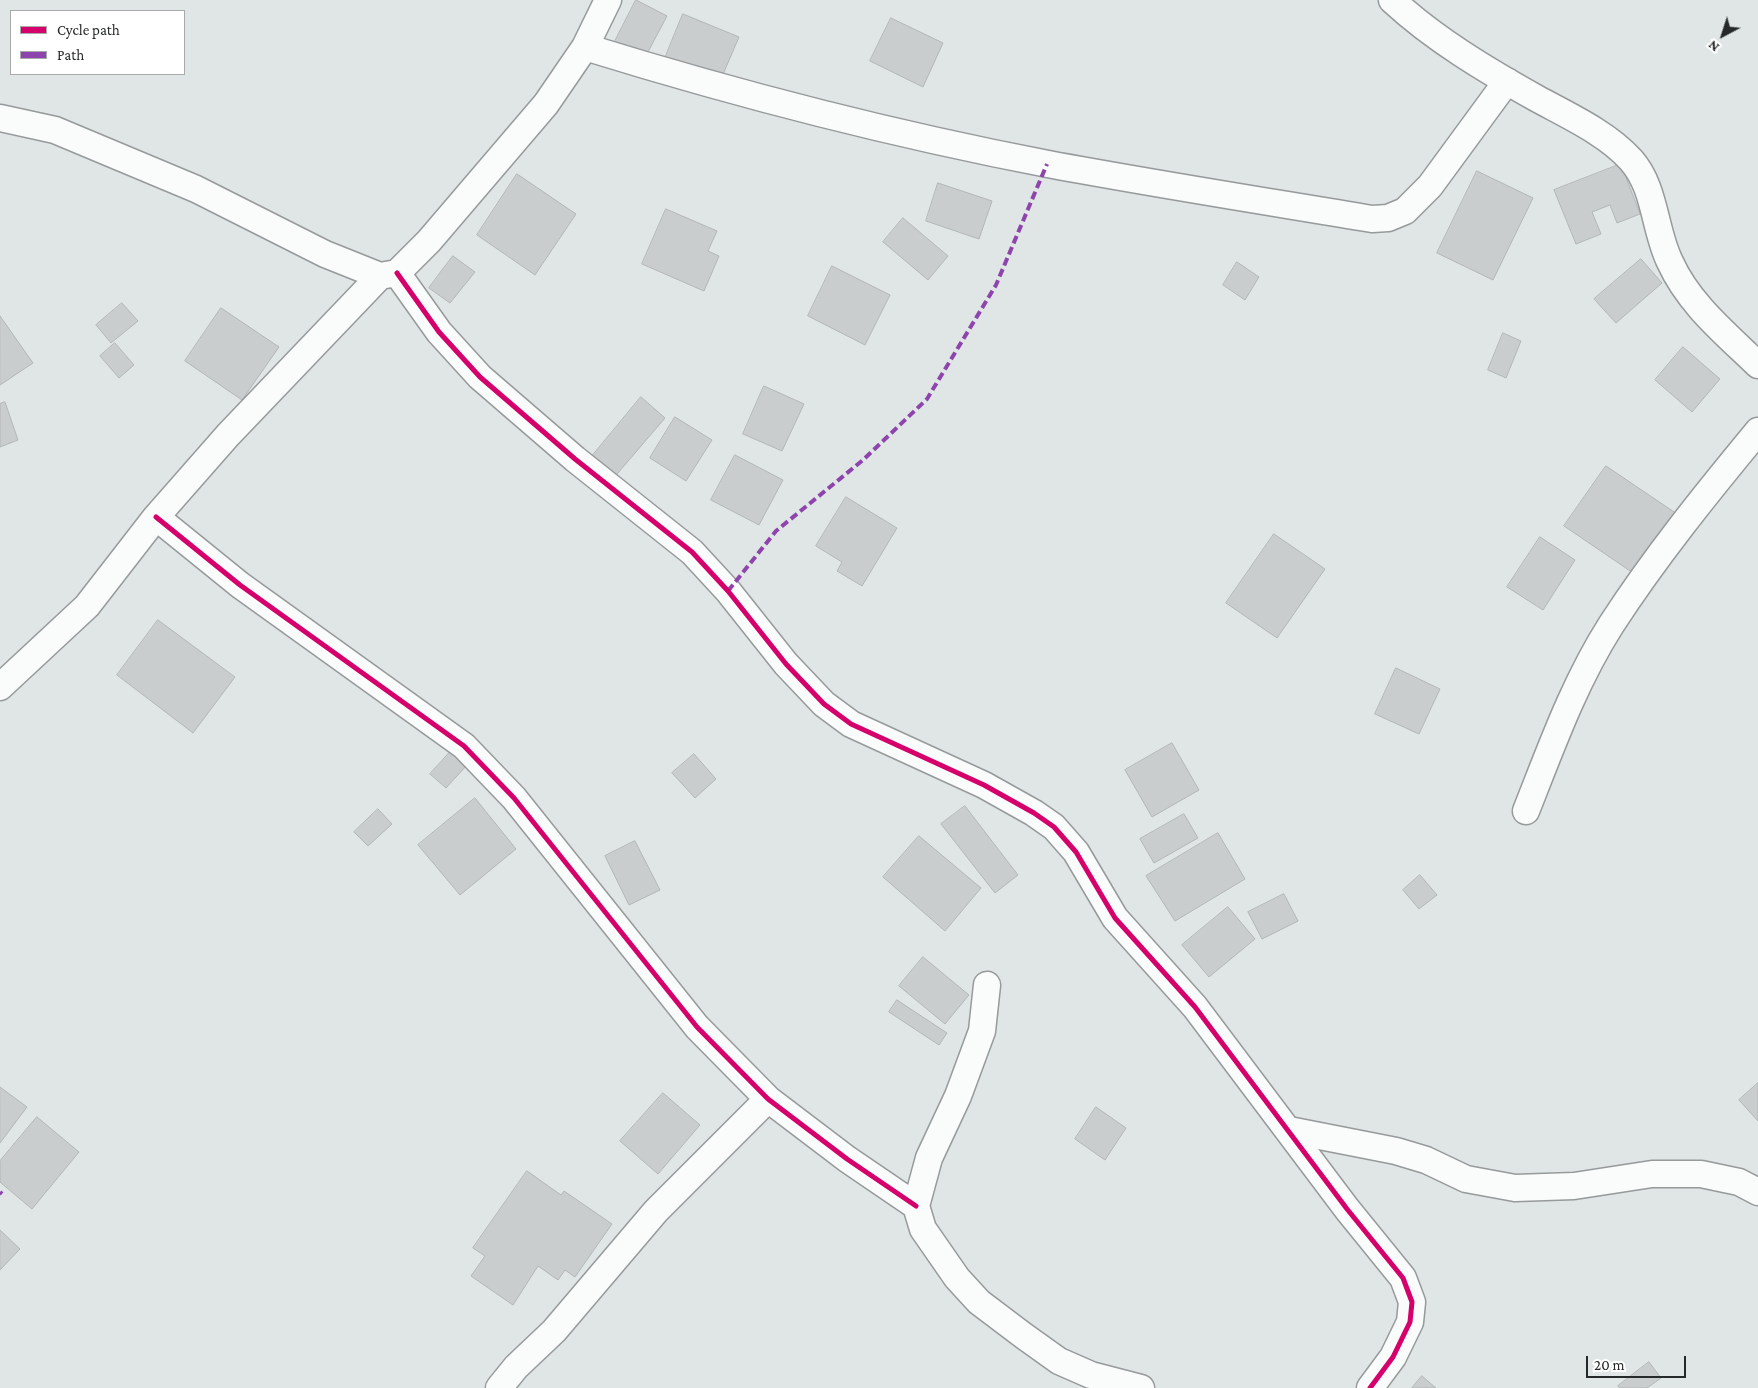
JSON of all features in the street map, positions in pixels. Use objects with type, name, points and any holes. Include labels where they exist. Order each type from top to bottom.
[{"type":"street","points":[[0,687],[87,606],[156,517],[228,435],[388,274],[429,241],[546,104],[585,46],[608,0]]},
{"type":"street","points":[[1392,0],[1414,20],[1507,81],[1596,132],[1632,160],[1649,190],[1669,262],[1700,309],[1758,365]]},
{"type":"street","points":[[585,46],[709,85],[915,135],[1047,164],[1372,219],[1388,218],[1405,211],[1430,186],[1507,81]]},
{"type":"street","points":[[0,118],[55,130],[187,185],[325,254],[388,274],[480,377],[575,459],[692,552],[728,591],[786,664],[824,704],[851,724],[984,785],[1034,812],[1054,827],[1076,852],[1115,918],[1195,1007],[1347,1209],[1403,1278],[1412,1302],[1410,1322],[1393,1357],[1370,1388]]},
{"type":"street","points":[[1526,811],[1572,698],[1610,626],[1682,524],[1758,431]]},
{"type":"street","points":[[156,517],[248,591],[464,746],[514,798],[697,1027],[768,1100],[847,1159],[916,1206]]},
{"type":"street","points":[[987,985],[982,1031],[958,1096],[928,1158],[916,1206],[923,1229],[936,1249],[979,1302],[1059,1360],[1090,1375],[1141,1388]]},
{"type":"street","points":[[499,1388],[516,1367],[554,1331],[656,1210],[768,1100]]},
{"type":"street","points":[[1289,1130],[1396,1151],[1426,1160],[1466,1179],[1515,1188],[1574,1186],[1652,1174],[1701,1174],[1739,1182],[1758,1192]]},
{"type":"building","points":[[636,0],[667,16],[640,67],[610,51]]},
{"type":"building","points":[[683,14],[739,37],[718,86],[663,63]]},
{"type":"building","points":[[891,18],[943,43],[923,87],[870,61]]},
{"type":"building","points":[[1621,164],[1640,214],[1617,223],[1610,205],[1592,212],[1601,234],[1576,244],[1554,190]]},
{"type":"building","points":[[1477,171],[1533,198],[1493,280],[1437,253]]},
{"type":"building","points":[[517,174],[576,214],[535,275],[477,235]]},
{"type":"building","points":[[938,183],[992,201],[979,239],[926,221]]},
{"type":"building","points":[[666,209],[717,231],[708,251],[719,256],[704,291],[642,264]]},
{"type":"building","points":[[903,218],[948,256],[928,280],[883,242]]},
{"type":"building","points":[[453,256],[475,272],[450,303],[429,288]]},
{"type":"building","points":[[1641,259],[1662,283],[1616,323],[1594,299]]},
{"type":"building","points":[[1237,262],[1259,277],[1245,300],[1223,285]]},
{"type":"building","points":[[832,266],[890,295],[865,345],[808,316]]},
{"type":"building","points":[[122,303],[138,321],[111,343],[96,325]]},
{"type":"building","points":[[221,308],[279,347],[242,400],[185,361]]},
{"type":"building","points":[[0,316],[33,363],[0,385]]},
{"type":"building","points":[[1503,333],[1521,341],[1506,378],[1488,370]]},
{"type":"building","points":[[115,343],[134,365],[119,378],[100,356]]},
{"type":"building","points":[[1683,347],[1720,379],[1692,412],[1655,380]]},
{"type":"building","points":[[764,386],[804,404],[782,451],[743,434]]},
{"type":"building","points":[[641,397],[665,418],[612,480],[588,461]]},
{"type":"building","points":[[5,402],[18,440],[0,447],[0,404]]},
{"type":"building","points":[[675,417],[712,440],[686,481],[650,458]]},
{"type":"building","points":[[735,455],[783,480],[759,525],[711,500]]},
{"type":"building","points":[[1606,466],[1683,518],[1642,579],[1564,526]]},
{"type":"building","points":[[846,497],[897,528],[862,586],[837,571],[842,562],[816,546]]},
{"type":"building","points":[[1274,534],[1325,569],[1277,638],[1226,603]]},
{"type":"building","points":[[1540,537],[1575,560],[1543,610],[1507,587]]},
{"type":"building","points":[[158,620],[235,677],[193,733],[117,675]]},
{"type":"building","points":[[1396,668],[1440,689],[1419,734],[1375,714]]},
{"type":"building","points":[[1172,743],[1199,790],[1152,817],[1125,770]]},
{"type":"building","points":[[451,751],[467,765],[446,788],[430,774]]},
{"type":"building","points":[[694,754],[716,779],[695,798],[672,773]]},
{"type":"building","points":[[475,798],[516,849],[460,895],[418,845]]},
{"type":"building","points":[[965,806],[1018,875],[995,893],[941,824]]},
{"type":"building","points":[[378,809],[392,824],[368,846],[354,832]]},
{"type":"building","points":[[1184,814],[1198,838],[1154,863],[1140,839]]},
{"type":"building","points":[[1218,833],[1245,879],[1175,921],[1146,876]]},
{"type":"building","points":[[919,836],[981,888],[945,931],[883,877]]},
{"type":"building","points":[[635,841],[660,890],[629,905],[605,856]]},
{"type":"building","points":[[1420,875],[1437,895],[1419,909],[1403,890]]},
{"type":"building","points":[[1284,894],[1298,921],[1262,939],[1248,912]]},
{"type":"building","points":[[1228,907],[1255,939],[1209,977],[1182,945]]},
{"type":"building","points":[[923,957],[969,995],[945,1024],[899,986]]},
{"type":"building","points":[[897,1000],[947,1033],[939,1045],[889,1012]]},
{"type":"building","points":[[1758,1083],[1758,1121],[1739,1100]]},
{"type":"building","points":[[0,1087],[27,1107],[0,1143]]},
{"type":"building","points":[[663,1093],[700,1125],[658,1174],[620,1141]]},
{"type":"building","points":[[1096,1107],[1126,1128],[1105,1160],[1075,1139]]},
{"type":"building","points":[[37,1117],[79,1152],[32,1209],[0,1182],[0,1161]]},
{"type":"building","points":[[527,1171],[561,1195],[564,1191],[612,1224],[575,1277],[565,1270],[558,1280],[538,1266],[513,1305],[471,1276],[485,1256],[473,1248]]},
{"type":"building","points":[[0,1230],[20,1249],[0,1270]]},
{"type":"building","points":[[1649,1362],[1661,1378],[1647,1388],[1620,1388],[1618,1386]]},
{"type":"building","points":[[1422,1376],[1436,1388],[1412,1388]]},
{"type":"marked path","points":[[728,591],[776,531],[863,460],[927,399],[996,285],[1047,164]]},
{"type":"cycle path","points":[[397,273],[439,332],[480,377],[575,459],[692,552],[728,591],[786,664],[824,704],[851,724],[984,785],[1034,813],[1054,827],[1076,852],[1115,918],[1195,1007],[1347,1209],[1403,1278],[1412,1302],[1410,1322],[1393,1357],[1370,1388]]},
{"type":"cycle path","points":[[156,517],[240,585],[464,746],[514,798],[697,1027],[768,1099],[847,1159],[916,1206]]}]
